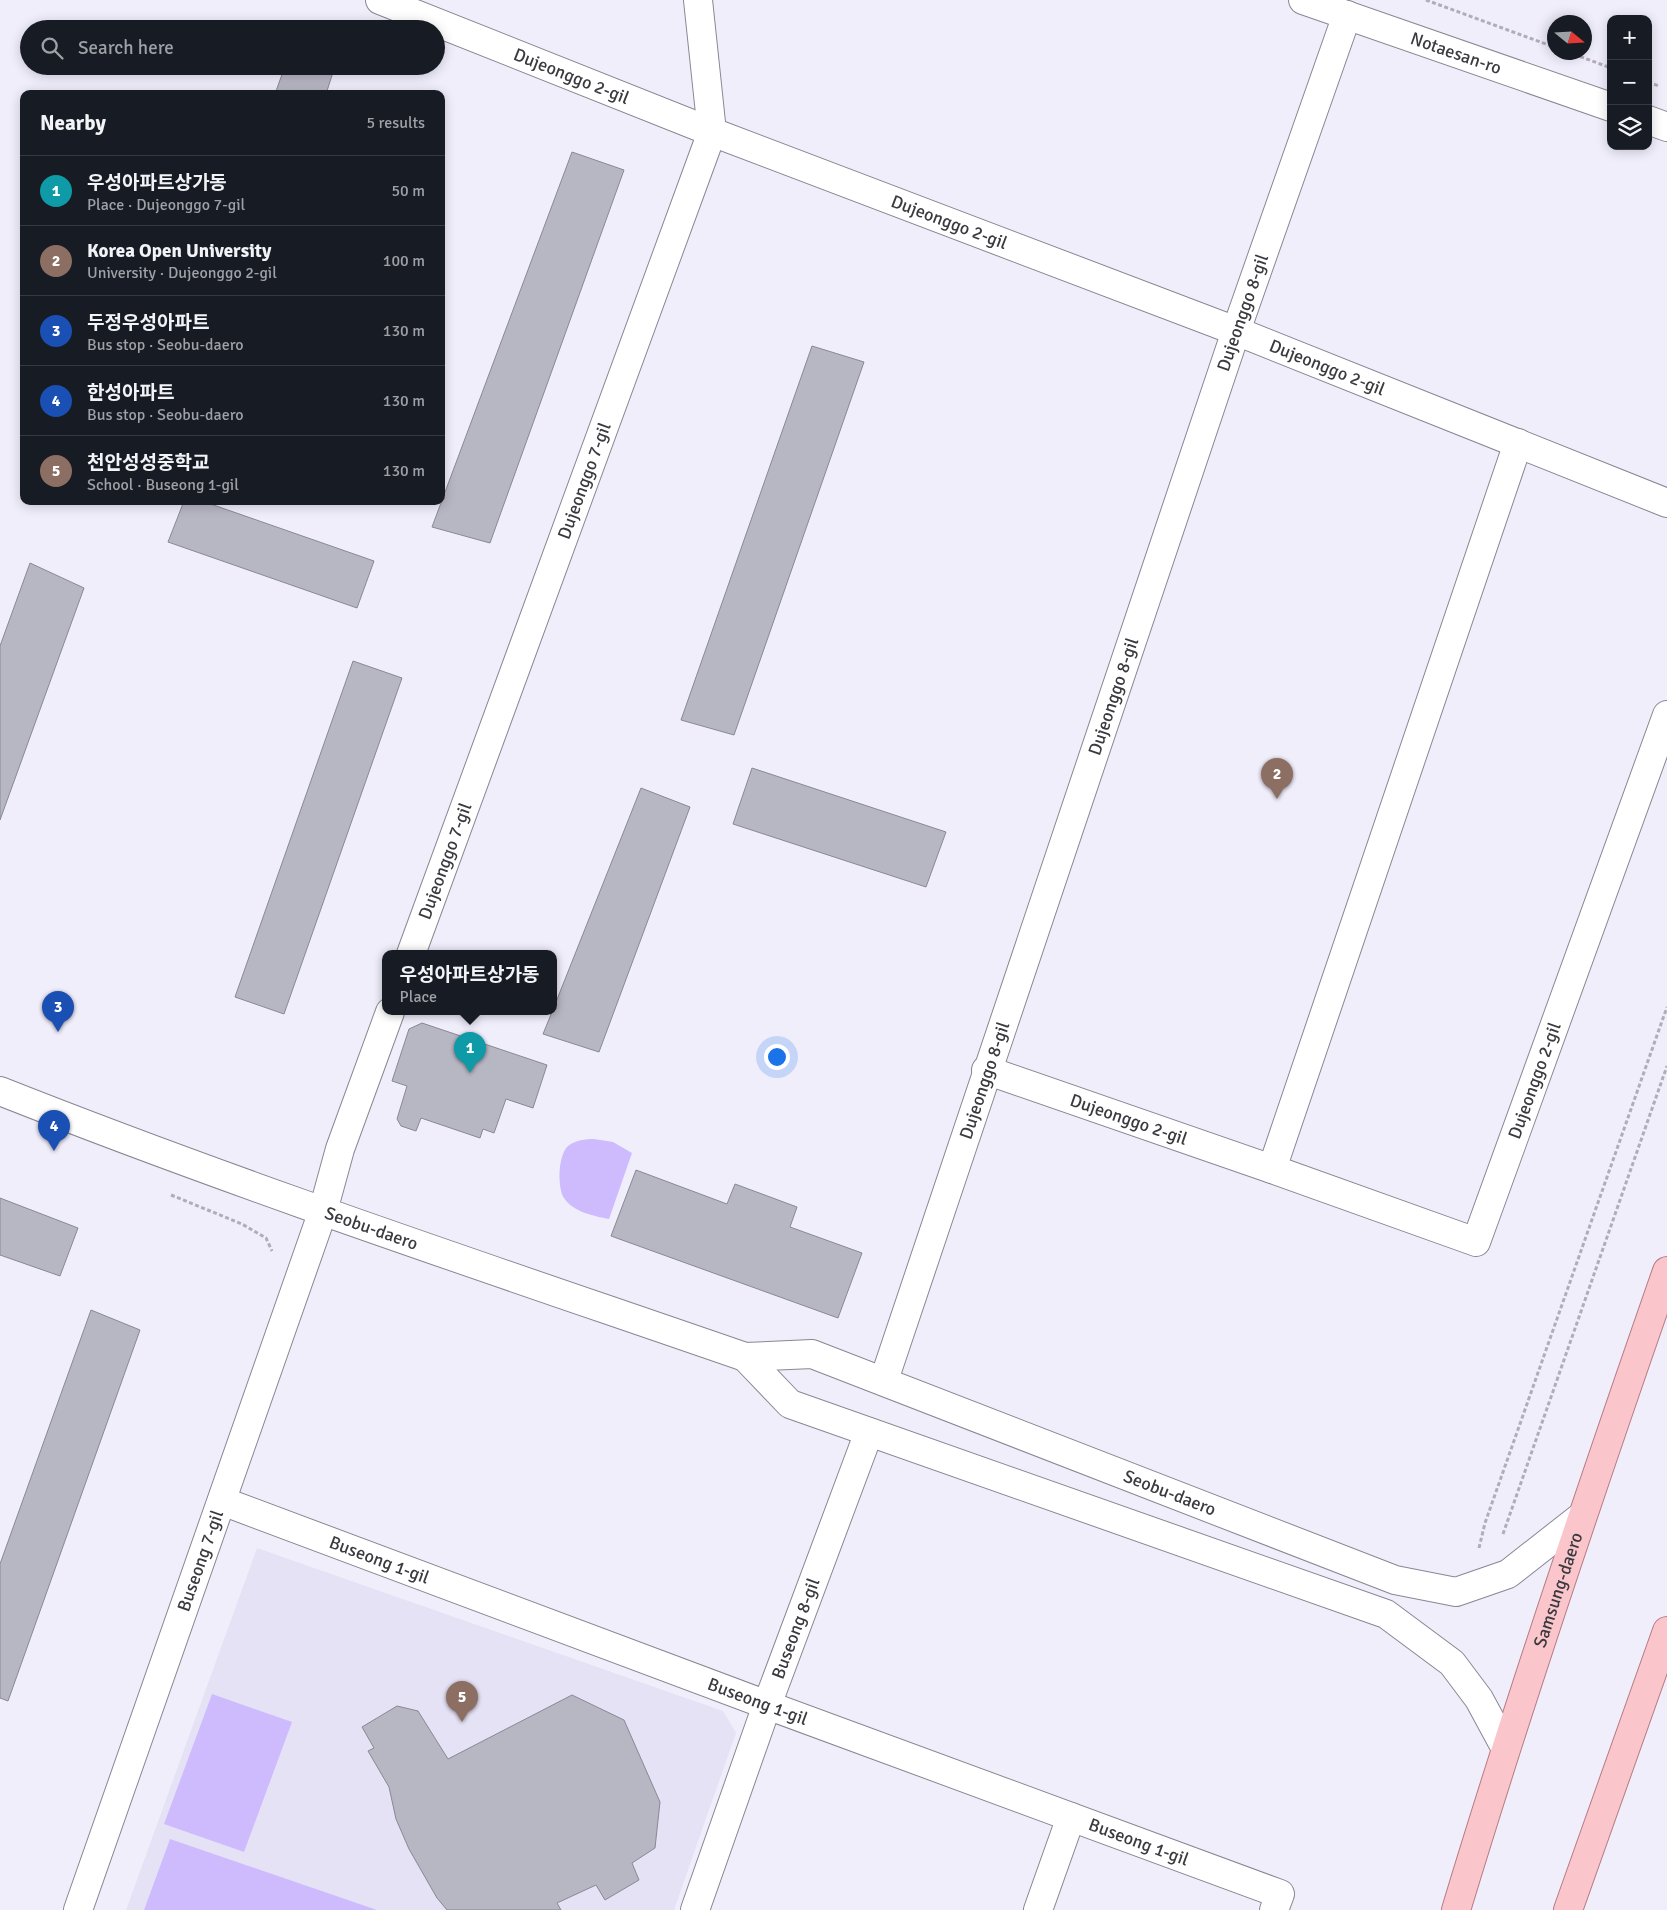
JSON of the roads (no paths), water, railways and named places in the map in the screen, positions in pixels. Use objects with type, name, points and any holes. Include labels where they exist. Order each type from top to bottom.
[{"type":"main road","name":"Samsung-daero","points":[[1456,1910],[1505,1748],[1582,1516],[1667,1271]]},
{"type":"main road","points":[[1568,1910],[1667,1631]]},
{"type":"street","name":"Dujeonggo 2-gil","points":[[380,0],[430,20]]},
{"type":"street","name":"Dujeonggo 7-gil","points":[[413,950],[712,132],[698,0]]},
{"type":"street","name":"Notaesan-ro","points":[[1303,0],[1607,106]]},
{"type":"street","name":"Dujeonggo 8-gil","points":[[884,1380],[986,1070],[1236,331],[1347,14]]},
{"type":"street","name":"Dujeonggo 2-gil","points":[[445,26],[712,132],[1236,331],[1667,503]]},
{"type":"street","points":[[1652,121],[1667,127]]},
{"type":"street","points":[[1272,1169],[1518,443]]},
{"type":"street","name":"Dujeonggo 2-gil","points":[[986,1070],[1476,1242],[1667,715]]},
{"type":"street","points":[[323,1211],[340,1149],[389,1015]]},
{"type":"street","name":"Seobu-daero","points":[[0,1091],[76,1121],[323,1211],[745,1357],[812,1354],[884,1380],[1395,1580],[1456,1592],[1508,1574],[1582,1516]]},
{"type":"street","name":"Buseong 7-gil","points":[[78,1910],[323,1211]]},
{"type":"street","name":"Seobu-daero","points":[[745,1357],[790,1404],[1386,1614],[1452,1663],[1479,1699],[1505,1748]]},
{"type":"street","name":"Buseong 8-gil","points":[[695,1910],[767,1705],[869,1432]]},
{"type":"street","name":"Buseong 1-gil","points":[[222,1501],[1280,1894],[1274,1910]]},
{"type":"street","points":[[1038,1910],[1071,1817]]},
{"type":"place","name":"Korea Open University","points":[[1277,799]]},
{"type":"place","name":"두정우성아파트","points":[[58,1032]]},
{"type":"place","name":"우성아파트상가동","points":[[470,1073]]},
{"type":"place","name":"한성아파트","points":[[54,1151]]},
{"type":"place","name":"천안성성중학교","points":[[462,1722]]}]
